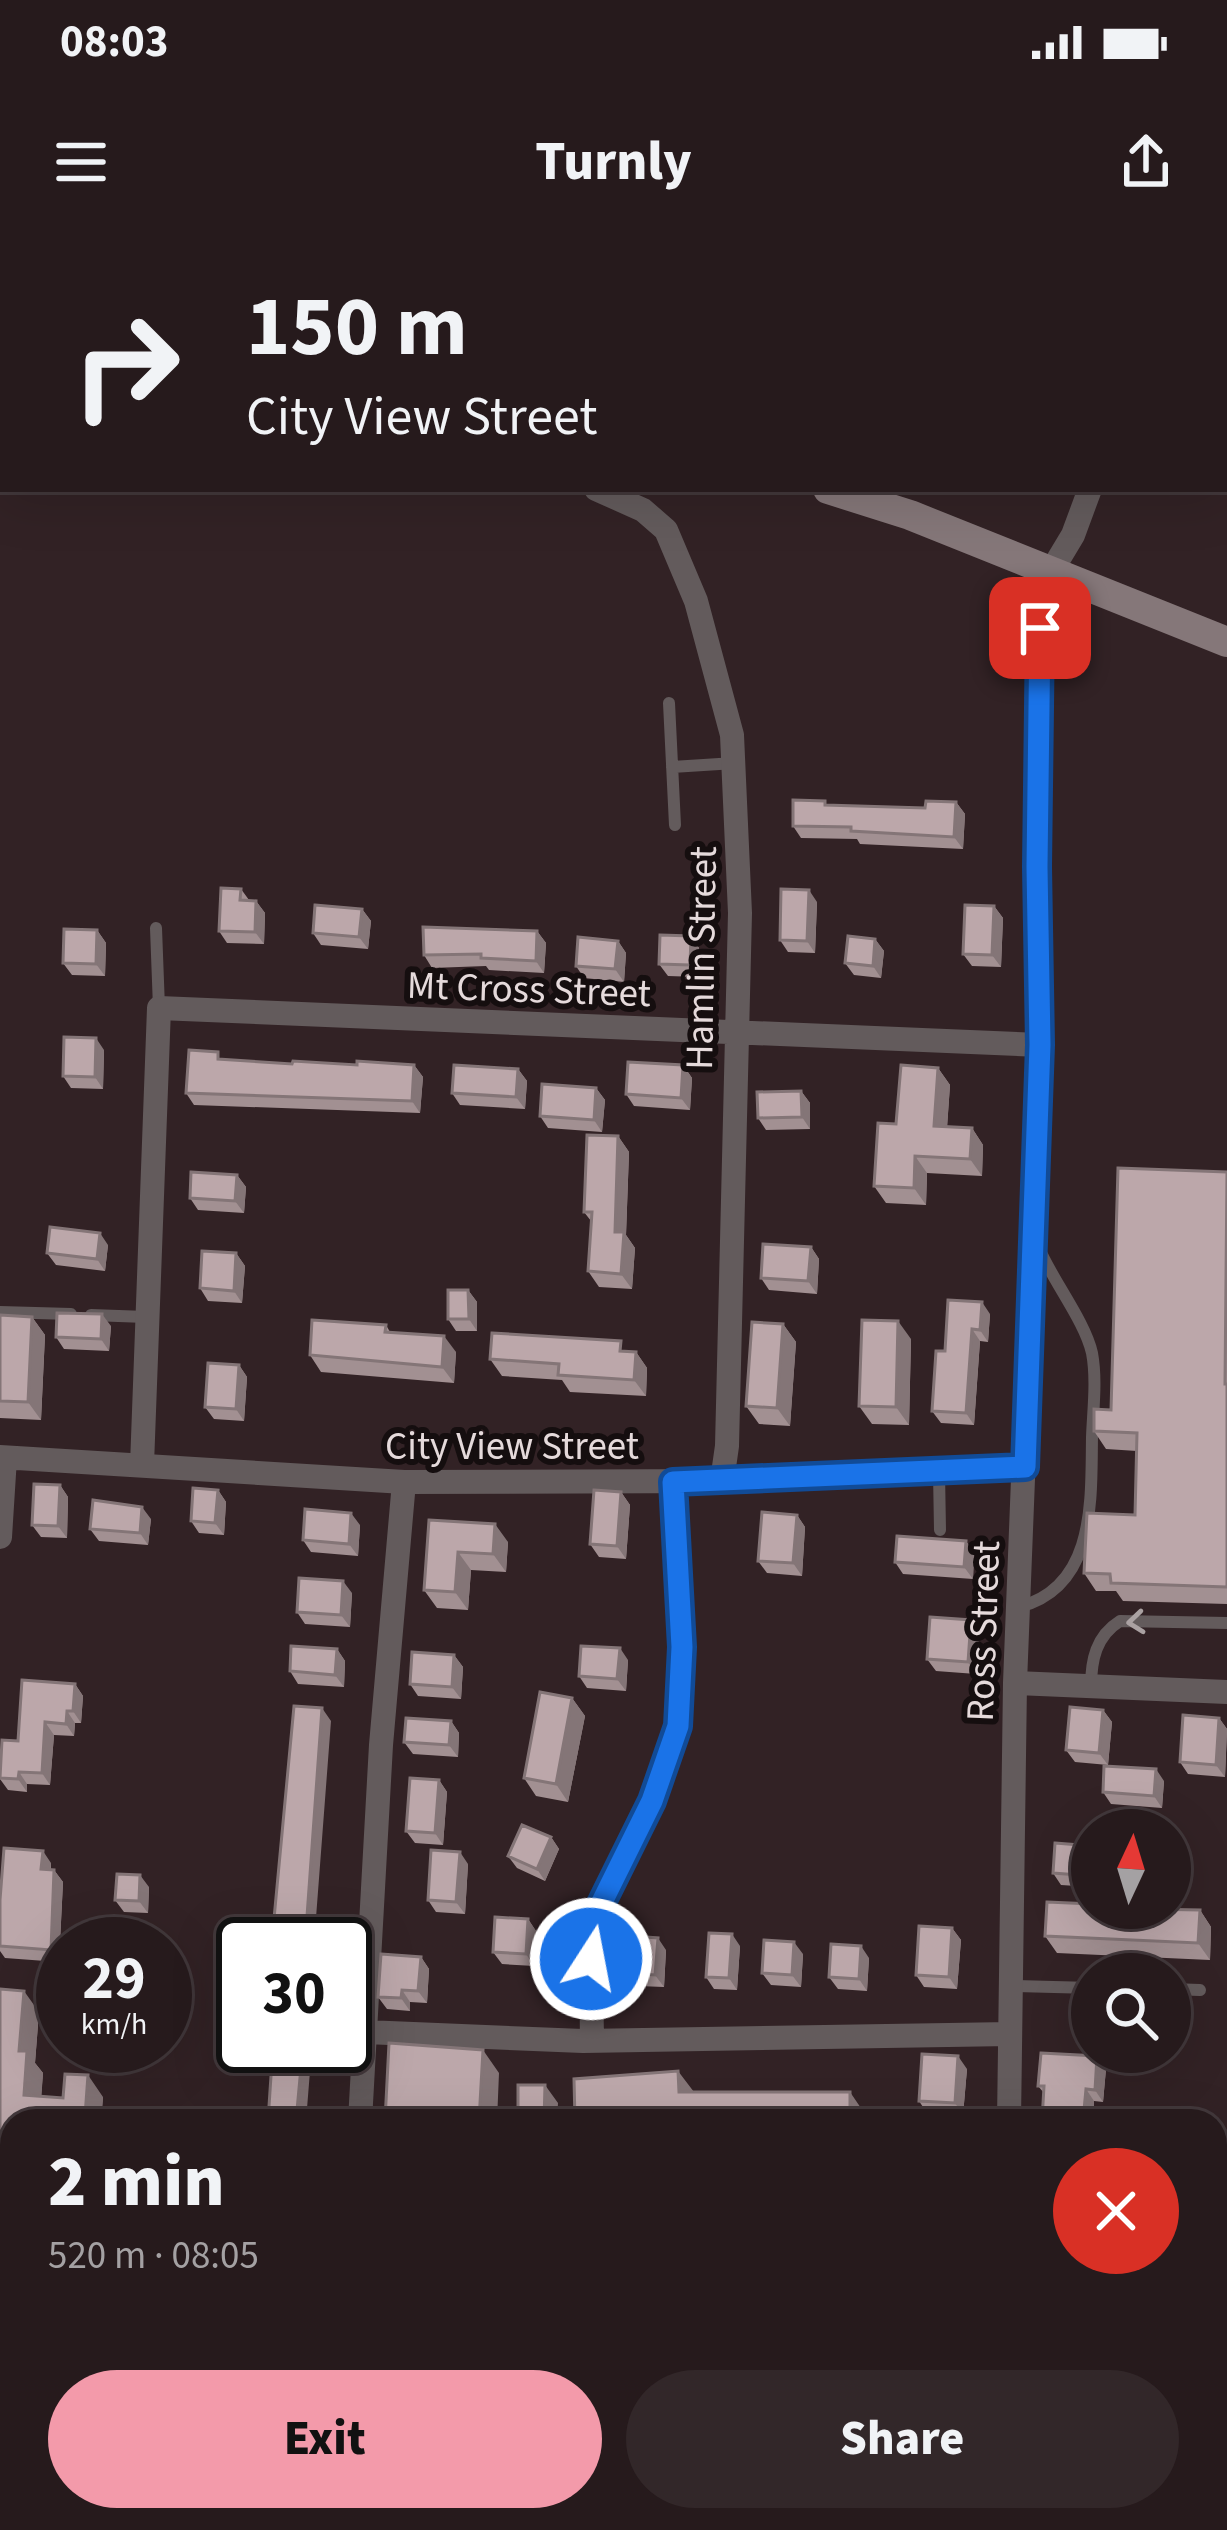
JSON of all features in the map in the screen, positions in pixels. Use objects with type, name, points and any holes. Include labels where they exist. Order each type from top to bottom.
[{"type":"main road","points":[[837,492],[910,515],[1227,641]]},
{"type":"street","name":"Hamlin Street","points":[[603,492],[643,510],[666,530],[682,561],[724,696],[734,763],[740,914],[727,1446],[722,1481]]},
{"type":"street","name":"Ross Street","points":[[1009,2109],[1016,1684],[1040,1045],[1040,628],[1052,570],[1073,535],[1089,492]]},
{"type":"street","name":"Mt Cross Street","points":[[159,1008],[1040,1045]]},
{"type":"street","points":[[142,1466],[159,1008]]},
{"type":"street","points":[[0,1538],[2,1457]]},
{"type":"street","name":"City View Street","points":[[2,1457],[404,1482],[722,1481],[1025,1467]]},
{"type":"street","points":[[371,1917],[404,1482]]},
{"type":"street","points":[[592,2041],[596,1914],[668,1764],[681,1706],[673,1482]]},
{"type":"street","points":[[1016,1684],[1227,1692]]},
{"type":"street","points":[[372,2032],[592,2041],[1010,2034]]},
{"type":"street","points":[[361,2109],[363,2073]]},
{"type":"lane","points":[[668,703],[675,825]]},
{"type":"lane","points":[[672,767],[734,763]]},
{"type":"lane","points":[[156,928],[159,1008]]},
{"type":"lane","points":[[1019,1607],[1047,1596],[1071,1570],[1084,1543],[1090,1505],[1091,1352],[1035,1238]]},
{"type":"lane","points":[[0,1312],[146,1317]]},
{"type":"lane","points":[[939,1471],[940,1530]]},
{"type":"lane","points":[[1091,1687],[1096,1648],[1120,1621],[1227,1623]]},
{"type":"lane","points":[[1011,1986],[1071,1987]]},
{"type":"lane","points":[[1191,1990],[1200,1990]]},
{"type":"building","points":[[793,800],[925,808],[926,801],[956,802],[954,837],[793,826]]},
{"type":"building","points":[[221,888],[241,889],[240,900],[256,901],[255,932],[219,931]]},
{"type":"building","points":[[781,889],[809,890],[807,941],[780,940]]},
{"type":"building","points":[[315,905],[362,909],[359,937],[313,933]]},
{"type":"building","points":[[965,905],[994,906],[992,955],[963,954]]},
{"type":"building","points":[[423,927],[537,931],[536,961],[481,958],[481,954],[424,955]]},
{"type":"building","points":[[64,929],[97,930],[96,964],[63,963]]},
{"type":"building","points":[[660,935],[691,936],[690,965],[659,964]]},
{"type":"building","points":[[848,936],[875,939],[873,966],[845,963]]},
{"type":"building","points":[[578,937],[618,941],[615,969],[576,966]]},
{"type":"building","points":[[64,1037],[96,1038],[95,1077],[63,1076]]},
{"type":"building","points":[[189,1050],[218,1052],[218,1059],[292,1064],[414,1065],[412,1101],[186,1093]]},
{"type":"building","points":[[628,1062],[683,1065],[681,1098],[626,1094]]},
{"type":"building","points":[[454,1065],[518,1069],[516,1097],[452,1093]]},
{"type":"building","points":[[901,1065],[938,1068],[934,1126],[972,1128],[970,1159],[915,1156],[914,1188],[874,1186],[878,1123],[896,1124]]},
{"type":"building","points":[[542,1084],[596,1088],[594,1120],[540,1116]]},
{"type":"building","points":[[801,1091],[802,1117],[758,1118],[757,1092]]},
{"type":"building","points":[[587,1135],[618,1136],[615,1232],[624,1232],[621,1274],[588,1271],[592,1212],[584,1212]]},
{"type":"building","points":[[1118,1168],[1227,1172],[1227,1587],[1111,1583],[1110,1574],[1084,1573],[1087,1513],[1135,1515],[1137,1433],[1094,1431],[1094,1409],[1111,1410]]},
{"type":"building","points":[[191,1172],[237,1175],[235,1201],[190,1198]]},
{"type":"building","points":[[50,1227],[100,1233],[97,1259],[47,1253]]},
{"type":"building","points":[[763,1244],[811,1247],[808,1281],[761,1278]]},
{"type":"building","points":[[202,1251],[236,1253],[234,1291],[200,1288]]},
{"type":"building","points":[[448,1290],[468,1290],[469,1319],[448,1319]]},
{"type":"building","points":[[948,1300],[982,1302],[980,1330],[972,1329],[966,1413],[932,1411],[936,1351],[945,1351]]},
{"type":"building","points":[[57,1313],[102,1314],[101,1339],[56,1337]]},
{"type":"building","points":[[0,1315],[32,1317],[28,1402],[0,1401]]},
{"type":"building","points":[[312,1320],[386,1325],[385,1332],[444,1336],[442,1367],[310,1355]]},
{"type":"building","points":[[862,1320],[898,1321],[896,1407],[859,1406]]},
{"type":"building","points":[[752,1322],[783,1324],[777,1408],[746,1406]]},
{"type":"building","points":[[492,1333],[621,1341],[620,1351],[636,1352],[634,1380],[558,1375],[559,1364],[490,1359]]},
{"type":"building","points":[[208,1363],[239,1365],[236,1409],[205,1407]]},
{"type":"building","points":[[34,1484],[60,1485],[58,1526],[32,1525]]},
{"type":"building","points":[[193,1488],[218,1490],[215,1523],[191,1521]]},
{"type":"building","points":[[594,1490],[621,1492],[617,1546],[590,1544]]},
{"type":"building","points":[[93,1500],[142,1507],[140,1533],[90,1529]]},
{"type":"building","points":[[305,1509],[351,1513],[349,1544],[303,1540]]},
{"type":"building","points":[[762,1512],[797,1515],[793,1563],[758,1561]]},
{"type":"building","points":[[429,1520],[495,1524],[493,1554],[458,1552],[455,1592],[424,1590]]},
{"type":"building","points":[[897,1536],[966,1541],[964,1567],[895,1562]]},
{"type":"building","points":[[299,1578],[343,1581],[341,1615],[297,1612]]},
{"type":"building","points":[[930,1617],[971,1620],[968,1662],[927,1659]]},
{"type":"building","points":[[291,1646],[337,1649],[335,1675],[290,1671]]},
{"type":"building","points":[[581,1646],[620,1648],[617,1679],[579,1676]]},
{"type":"building","points":[[412,1652],[454,1655],[452,1687],[410,1684]]},
{"type":"building","points":[[22,1680],[75,1684],[73,1711],[67,1711],[66,1724],[45,1722],[42,1773],[19,1772],[18,1779],[0,1778],[2,1740],[18,1741]]},
{"type":"building","points":[[540,1692],[572,1698],[556,1784],[524,1778]]},
{"type":"building","points":[[294,1706],[322,1708],[307,1917],[274,1917]]},
{"type":"building","points":[[1070,1707],[1103,1710],[1099,1753],[1066,1750]]},
{"type":"building","points":[[1183,1715],[1219,1718],[1216,1765],[1180,1762]]},
{"type":"building","points":[[406,1718],[451,1721],[449,1745],[404,1742]]},
{"type":"building","points":[[1104,1766],[1156,1769],[1154,1796],[1103,1792]]},
{"type":"building","points":[[410,1778],[439,1780],[435,1833],[406,1831]]},
{"type":"building","points":[[522,1825],[551,1837],[537,1869],[508,1856]]},
{"type":"building","points":[[1055,1843],[1071,1844],[1071,1874],[1053,1873]]},
{"type":"building","points":[[4,1848],[43,1851],[41,1869],[54,1870],[52,1917],[36,1917],[36,1949],[0,1946]]},
{"type":"building","points":[[431,1850],[460,1852],[456,1902],[428,1900]]},
{"type":"building","points":[[117,1874],[140,1875],[139,1901],[115,1900]]},
{"type":"building","points":[[1047,1902],[1071,1903],[1071,1929],[1191,1929],[1191,1910],[1200,1910],[1198,1943],[1045,1936]]},
{"type":"building","points":[[495,1917],[528,1919],[526,1954],[493,1952]]},
{"type":"building","points":[[919,1926],[952,1928],[949,1977],[916,1975]]},
{"type":"building","points":[[709,1933],[732,1934],[729,1978],[706,1977]]},
{"type":"building","points":[[633,1936],[658,1938],[655,1975],[630,1973]]},
{"type":"building","points":[[764,1940],[794,1942],[792,1975],[762,1973]]},
{"type":"building","points":[[831,1944],[861,1946],[859,1979],[829,1977]]},
{"type":"building","points":[[381,1954],[421,1957],[418,1991],[402,1990],[401,1998],[378,1997]]},
{"type":"building","points":[[0,1989],[24,1991],[19,2051],[27,2051],[24,2095],[63,2098],[65,2074],[88,2075],[86,2109],[0,2109]]},
{"type":"building","points":[[389,2043],[483,2050],[480,2109],[386,2109]]},
{"type":"building","points":[[1041,2053],[1071,2055],[1071,2073],[1096,2073],[1095,2090],[1086,2089],[1084,2109],[1043,2109],[1044,2086],[1038,2086]]},
{"type":"building","points":[[922,2054],[958,2056],[955,2103],[919,2101]]},
{"type":"building","points":[[678,2071],[679,2092],[850,2092],[850,2109],[575,2109],[574,2079]]},
{"type":"building","points":[[271,2073],[300,2073],[297,2109],[269,2109]]},
{"type":"building","points":[[518,2085],[545,2085],[544,2109],[518,2109]]},
{"type":"route","points":[[591,1959],[596,1914],[652,1801],[678,1726],[682,1647],[673,1482],[1025,1467],[1040,1045],[1040,628]]}]
